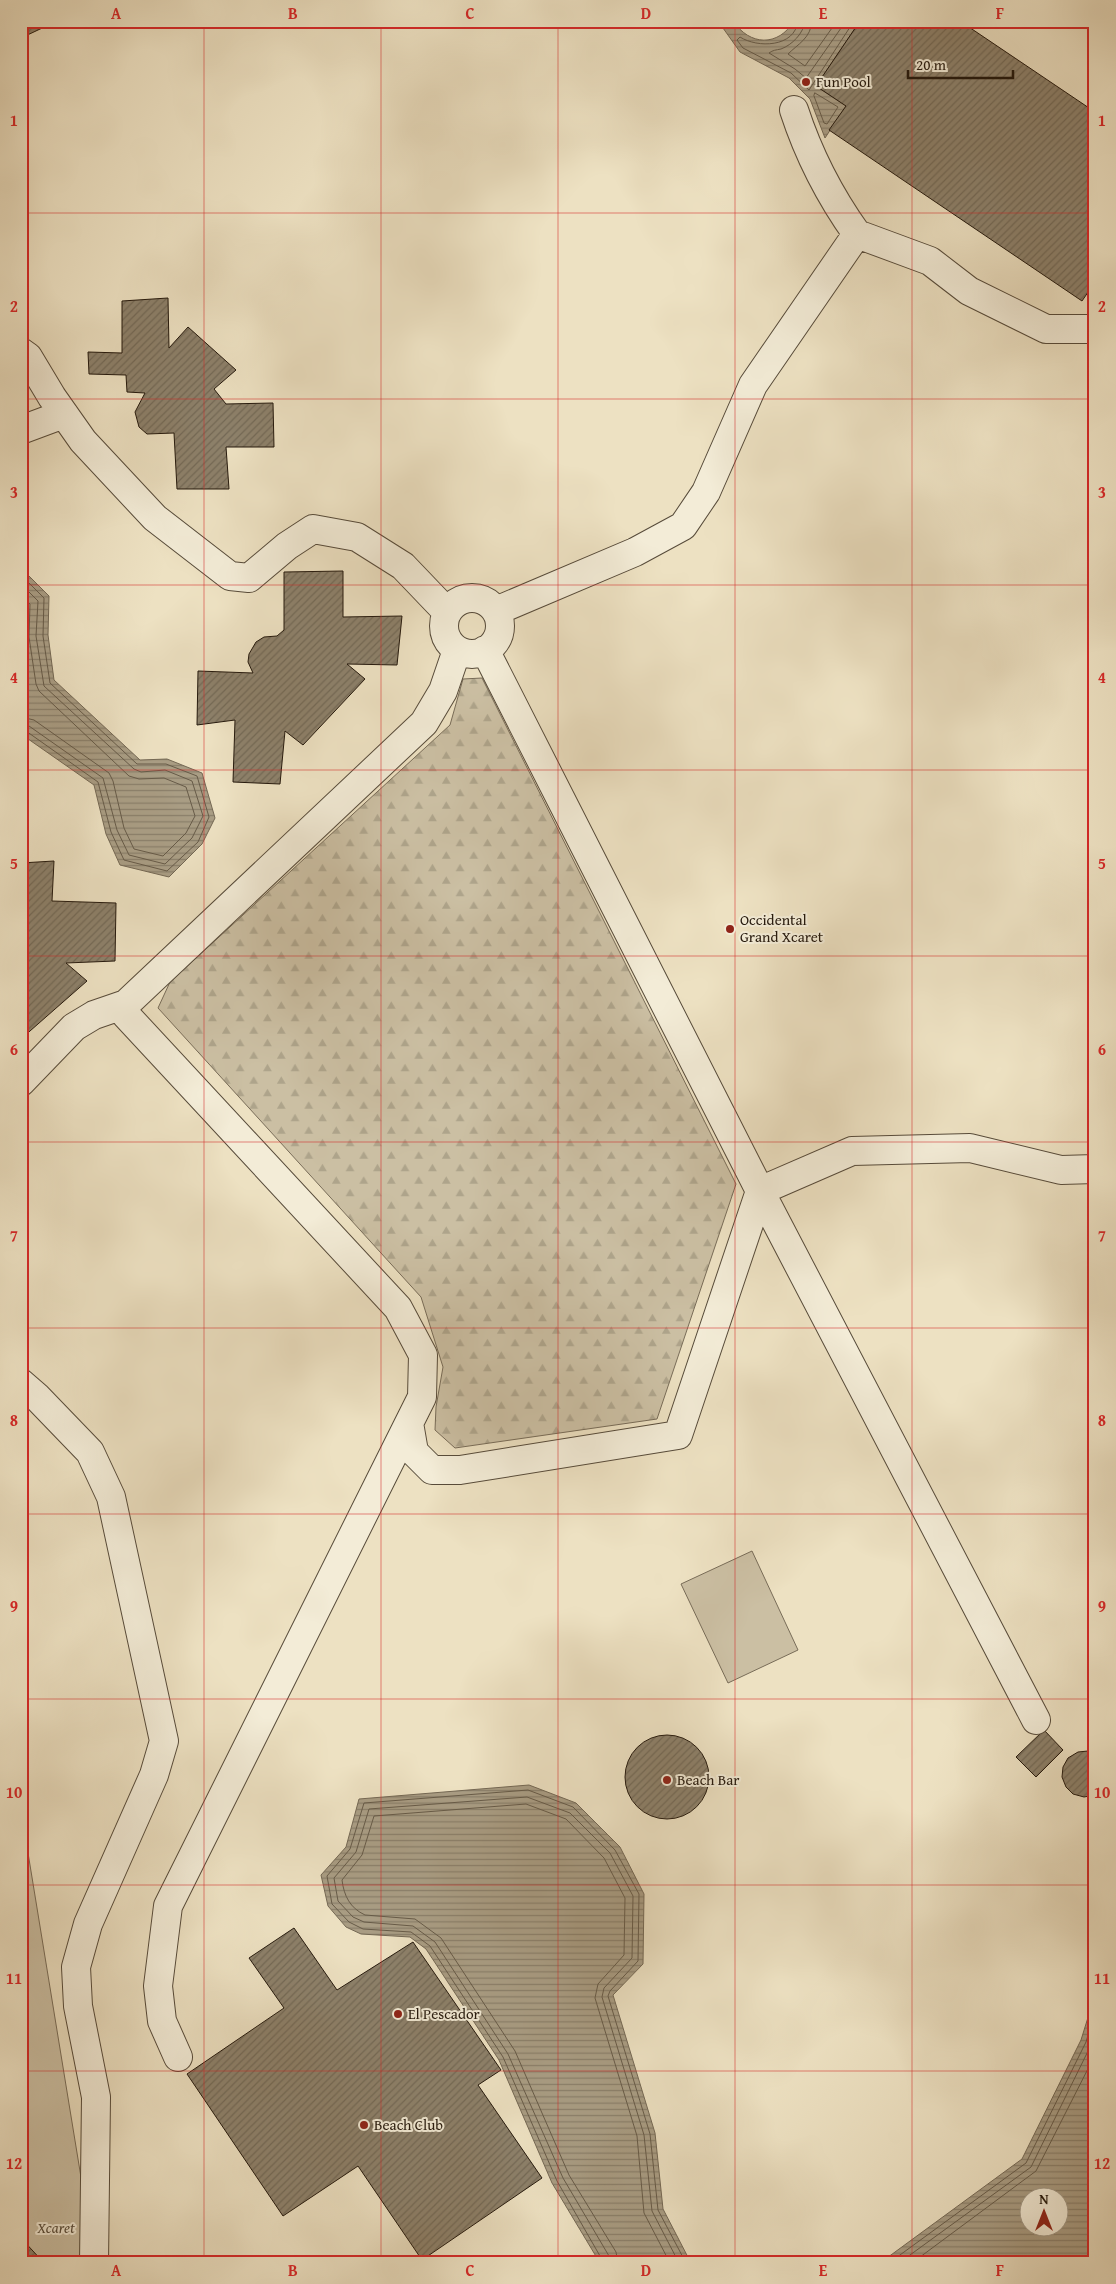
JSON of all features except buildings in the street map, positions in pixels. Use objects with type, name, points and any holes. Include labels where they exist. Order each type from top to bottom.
[{"type":"lane","points":[[794,110],[806,148],[837,206],[857,234],[930,261],[969,291],[1046,329],[1095,329]]},
{"type":"lane","points":[[496,611],[635,552],[683,526],[706,492],[753,385],[857,234]]},
{"type":"lane","points":[[21,352],[28,357],[83,441],[155,518],[230,576],[249,578],[288,546],[313,529],[357,537],[403,566],[447,612]]},
{"type":"lane","points":[[21,430],[64,414]]},
{"type":"lane","points":[[465,598],[477,598],[488,602],[496,611],[500,622],[499,634],[493,644],[476,654],[456,650],[444,634],[447,612],[465,598]]},
{"type":"lane","points":[[21,1082],[74,1027],[94,1015],[126,1004],[424,723],[443,691],[456,650]]},
{"type":"lane","points":[[485,650],[760,1191],[1036,1720]]},
{"type":"lane","points":[[126,1004],[126,1015],[398,1308],[423,1355],[422,1397],[168,1906],[158,1986],[162,2021],[178,2057]]},
{"type":"lane","points":[[408,1423],[414,1452],[432,1470],[460,1470],[678,1435],[760,1191],[852,1151],[970,1148],[1061,1170],[1095,1168]]},
{"type":"lane","points":[[21,1383],[90,1452],[111,1497],[164,1741],[154,1775],[88,1924],[76,1966],[78,2006],[96,2097],[94,2263]]},
{"type":"green space","points":[[482,678],[736,1184],[657,1419],[455,1448],[435,1430],[436,1407],[443,1367],[421,1297],[158,1008],[170,982],[450,725],[463,679]]},
{"type":"green space","points":[[752,1551],[798,1650],[728,1683],[681,1584]]},
{"type":"green space","name":"Xcaret","points":[[21,1810],[95,2263],[21,2263]]},
{"type":"water","name":"Fun Pool","points":[[718,21],[733,21],[747,35],[764,40],[780,35],[794,21],[860,21],[816,86],[846,106],[825,138],[810,99],[789,78],[740,52]]},
{"type":"water","points":[[21,568],[49,596],[48,635],[54,680],[140,760],[167,759],[202,773],[215,818],[202,844],[169,877],[120,865],[106,834],[94,785],[21,734]]},
{"type":"water","points":[[529,1785],[576,1803],[620,1847],[644,1894],[643,1964],[613,1995],[655,2133],[663,2209],[691,2263],[600,2263],[552,2183],[499,2060],[426,1949],[410,1937],[361,1934],[346,1927],[328,1906],[321,1875],[346,1847],[359,1799]]},
{"type":"water","points":[[1095,1995],[1095,2263],[880,2263],[1022,2159],[1081,2040]]},
{"type":"place","name":"Fun Pool","points":[[806,82]]},
{"type":"place","name":"Occidental Grand Xcaret","points":[[730,929]]},
{"type":"place","name":"Beach Bar","points":[[667,1780]]},
{"type":"place","name":"El Pescador","points":[[398,2014]]},
{"type":"place","name":"Beach Club","points":[[364,2125]]}]
